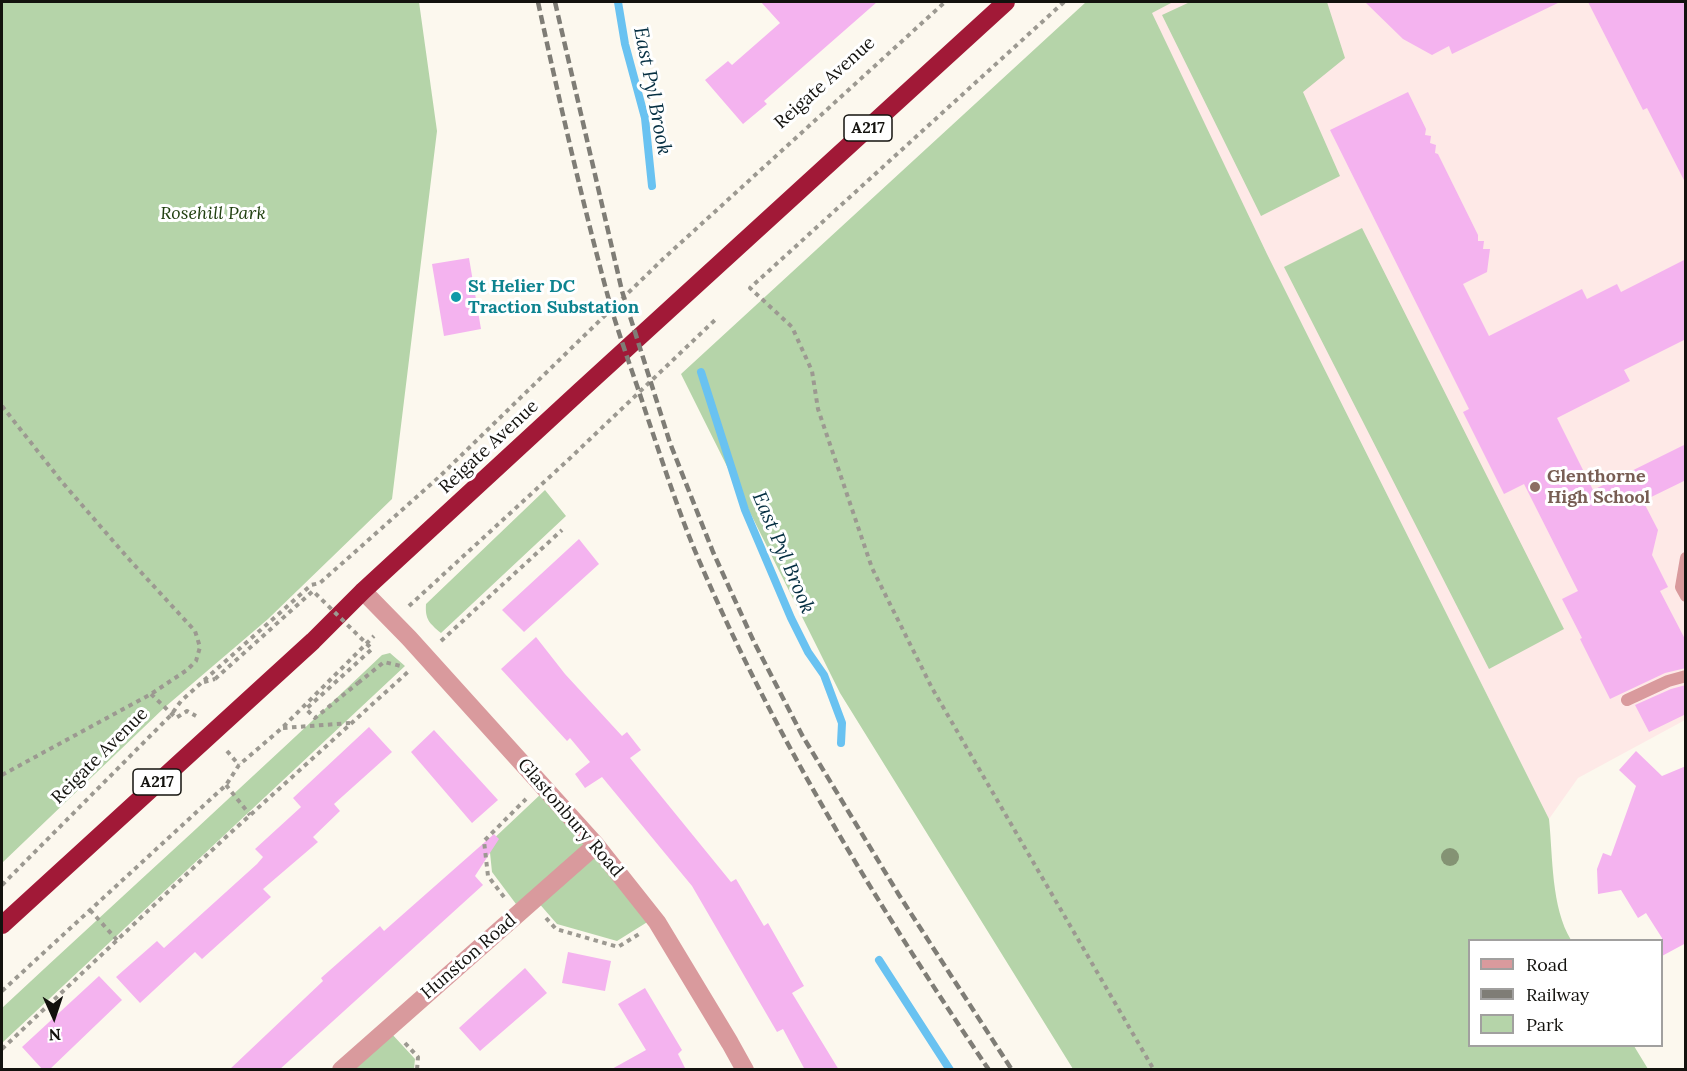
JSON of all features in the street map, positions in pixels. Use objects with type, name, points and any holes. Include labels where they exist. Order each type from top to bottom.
[{"type":"highway","name":"Reigate Avenue","points":[[2,925],[1006,2]]},
{"type":"street","name":"Glastonbury Road","points":[[363,591],[425,655],[596,845],[657,922],[744,1070]]},
{"type":"street","name":"Hunston Road","points":[[342,1070],[596,845]]},
{"type":"lane","points":[[1686,558],[1681,587],[1686,596]]},
{"type":"lane","points":[[1627,700],[1668,681],[1686,676]]},
{"type":"path","name":"Reigate Avenue","points":[[2,885],[171,715],[181,701],[311,585],[320,583],[438,478],[663,259],[945,2]]},
{"type":"path","points":[[1064,2],[750,288],[792,327],[813,371],[818,410],[872,568],[932,688],[1154,1070]]},
{"type":"path","points":[[420,596],[716,319]]},
{"type":"path","points":[[2,406],[127,557],[195,631],[200,647],[196,661],[187,670],[151,694],[2,775]]},
{"type":"path","points":[[425,655],[562,530]]},
{"type":"path","points":[[2,1049],[250,815],[410,670],[384,662],[315,718],[306,709],[372,649],[312,591],[216,679],[203,682]]},
{"type":"path","points":[[2,991],[226,784],[239,765],[282,728],[367,642]]},
{"type":"path","points":[[151,694],[176,718],[187,711],[194,713]]},
{"type":"path","points":[[282,728],[351,723]]},
{"type":"path","points":[[226,784],[250,815]]},
{"type":"path","points":[[518,914],[488,876],[484,841],[542,785]]},
{"type":"path","points":[[532,902],[556,929],[618,947],[657,922]]},
{"type":"path","points":[[90,910],[117,940]]},
{"type":"path","points":[[390,1027],[418,1057],[417,1070]]},
{"type":"shaded area","name":"Glenthorne High School","points":[[1173,2],[1685,2],[1685,720],[1578,778],[1549,819],[1267,254],[1151,13]]},
{"type":"green space","name":"Rosehill Park","points":[[2,2],[419,2],[437,131],[392,499],[268,619],[165,707],[2,863]]},
{"type":"green space","points":[[1086,2],[1173,2],[1152,13],[1267,254],[1549,819],[1556,897],[1564,927],[1570,939],[1468,939],[1468,1047],[1635,1047],[1648,1069],[1073,1069],[840,693],[681,374]]},
{"type":"green space","points":[[1190,2],[1327,2],[1345,58],[1303,92],[1340,176],[1261,216],[1162,15]]},
{"type":"green space","points":[[1362,228],[1564,629],[1489,669],[1284,267]]},
{"type":"green space","points":[[545,490],[566,516],[441,633],[429,620],[426,604]]},
{"type":"green space","points":[[390,653],[405,666],[2,1043],[2,1008],[382,655]]},
{"type":"green space","points":[[542,793],[649,921],[617,941],[557,924],[530,893],[516,904],[492,872],[489,843]]},
{"type":"green space","points":[[391,1033],[415,1059],[414,1069],[350,1070]]},
{"type":"building","points":[[761,2],[877,2],[764,101],[767,104],[743,124],[705,80],[728,61],[732,65],[780,23]]},
{"type":"building","points":[[1365,2],[1560,2],[1452,54],[1449,46],[1432,55],[1403,39]]},
{"type":"building","points":[[1588,2],[1686,2],[1686,184],[1647,108],[1643,110]]},
{"type":"building","points":[[1408,92],[1426,129],[1425,135],[1431,136],[1430,143],[1436,145],[1435,153],[1438,154],[1478,235],[1478,241],[1484,241],[1483,249],[1490,249],[1487,272],[1463,284],[1489,336],[1582,289],[1587,299],[1617,284],[1621,292],[1686,259],[1686,339],[1624,370],[1630,381],[1557,418],[1593,490],[1686,444],[1686,480],[1643,501],[1658,530],[1652,555],[1668,587],[1660,591],[1686,641],[1686,668],[1665,673],[1610,699],[1562,599],[1578,591],[1524,484],[1504,494],[1463,412],[1469,409],[1330,130]]},
{"type":"building","name":"St Helier DC Traction Substation","points":[[469,258],[481,329],[444,336],[432,264]]},
{"type":"building","points":[[579,539],[599,564],[524,632],[502,610]]},
{"type":"building","points":[[536,637],[565,674],[622,736],[627,732],[641,750],[630,758],[731,882],[736,879],[764,926],[768,923],[804,986],[792,993],[839,1070],[805,1070],[783,1029],[777,1032],[692,886],[602,777],[585,788],[575,774],[590,762],[570,738],[567,741],[501,669]]},
{"type":"building","points":[[1686,685],[1686,714],[1649,732],[1635,705]]},
{"type":"building","points":[[369,727],[392,752],[334,804],[340,811],[313,837],[318,842],[263,889],[271,897],[202,959],[195,952],[140,1003],[116,977],[157,941],[164,948],[257,864],[263,857],[255,849],[301,807],[293,798]]},
{"type":"building","points":[[434,730],[498,800],[472,823],[411,752]]},
{"type":"building","points":[[1636,751],[1662,776],[1686,766],[1686,943],[1663,955],[1663,939],[1646,913],[1638,918],[1621,890],[1598,894],[1597,869],[1603,853],[1611,856],[1636,786],[1619,770]]},
{"type":"building","points":[[494,834],[499,839],[475,876],[483,885],[279,1070],[229,1070],[323,981],[321,978],[380,926],[384,931]]},
{"type":"building","points":[[568,952],[611,961],[605,991],[562,983]]},
{"type":"building","points":[[525,968],[547,993],[480,1051],[459,1028]]},
{"type":"building","points":[[99,976],[122,1000],[49,1070],[43,1070],[22,1047]]},
{"type":"building","points":[[645,988],[682,1050],[678,1054],[686,1070],[610,1070],[646,1050],[618,1004]]},
{"type":"waterway","name":"East Pyl Brook","points":[[618,2],[625,44],[645,118],[652,186]]},
{"type":"waterway","name":"East Pyl Brook","points":[[701,372],[745,510],[791,618],[808,652],[824,675],[842,723],[841,743]]},
{"type":"waterway","name":"East Pyl Brook","points":[[879,960],[950,1070]]},
{"type":"railway","points":[[538,2],[579,184],[611,308],[672,491],[701,565],[731,632],[797,761],[870,886],[989,1070]]},
{"type":"railway","points":[[555,2],[622,291],[670,443],[713,552],[754,642],[802,735],[899,895],[1012,1070]]},
{"type":"place","name":"St Helier DC Traction Substation","points":[[456,297]]},
{"type":"place","name":"Glenthorne High School","points":[[1535,487]]}]
